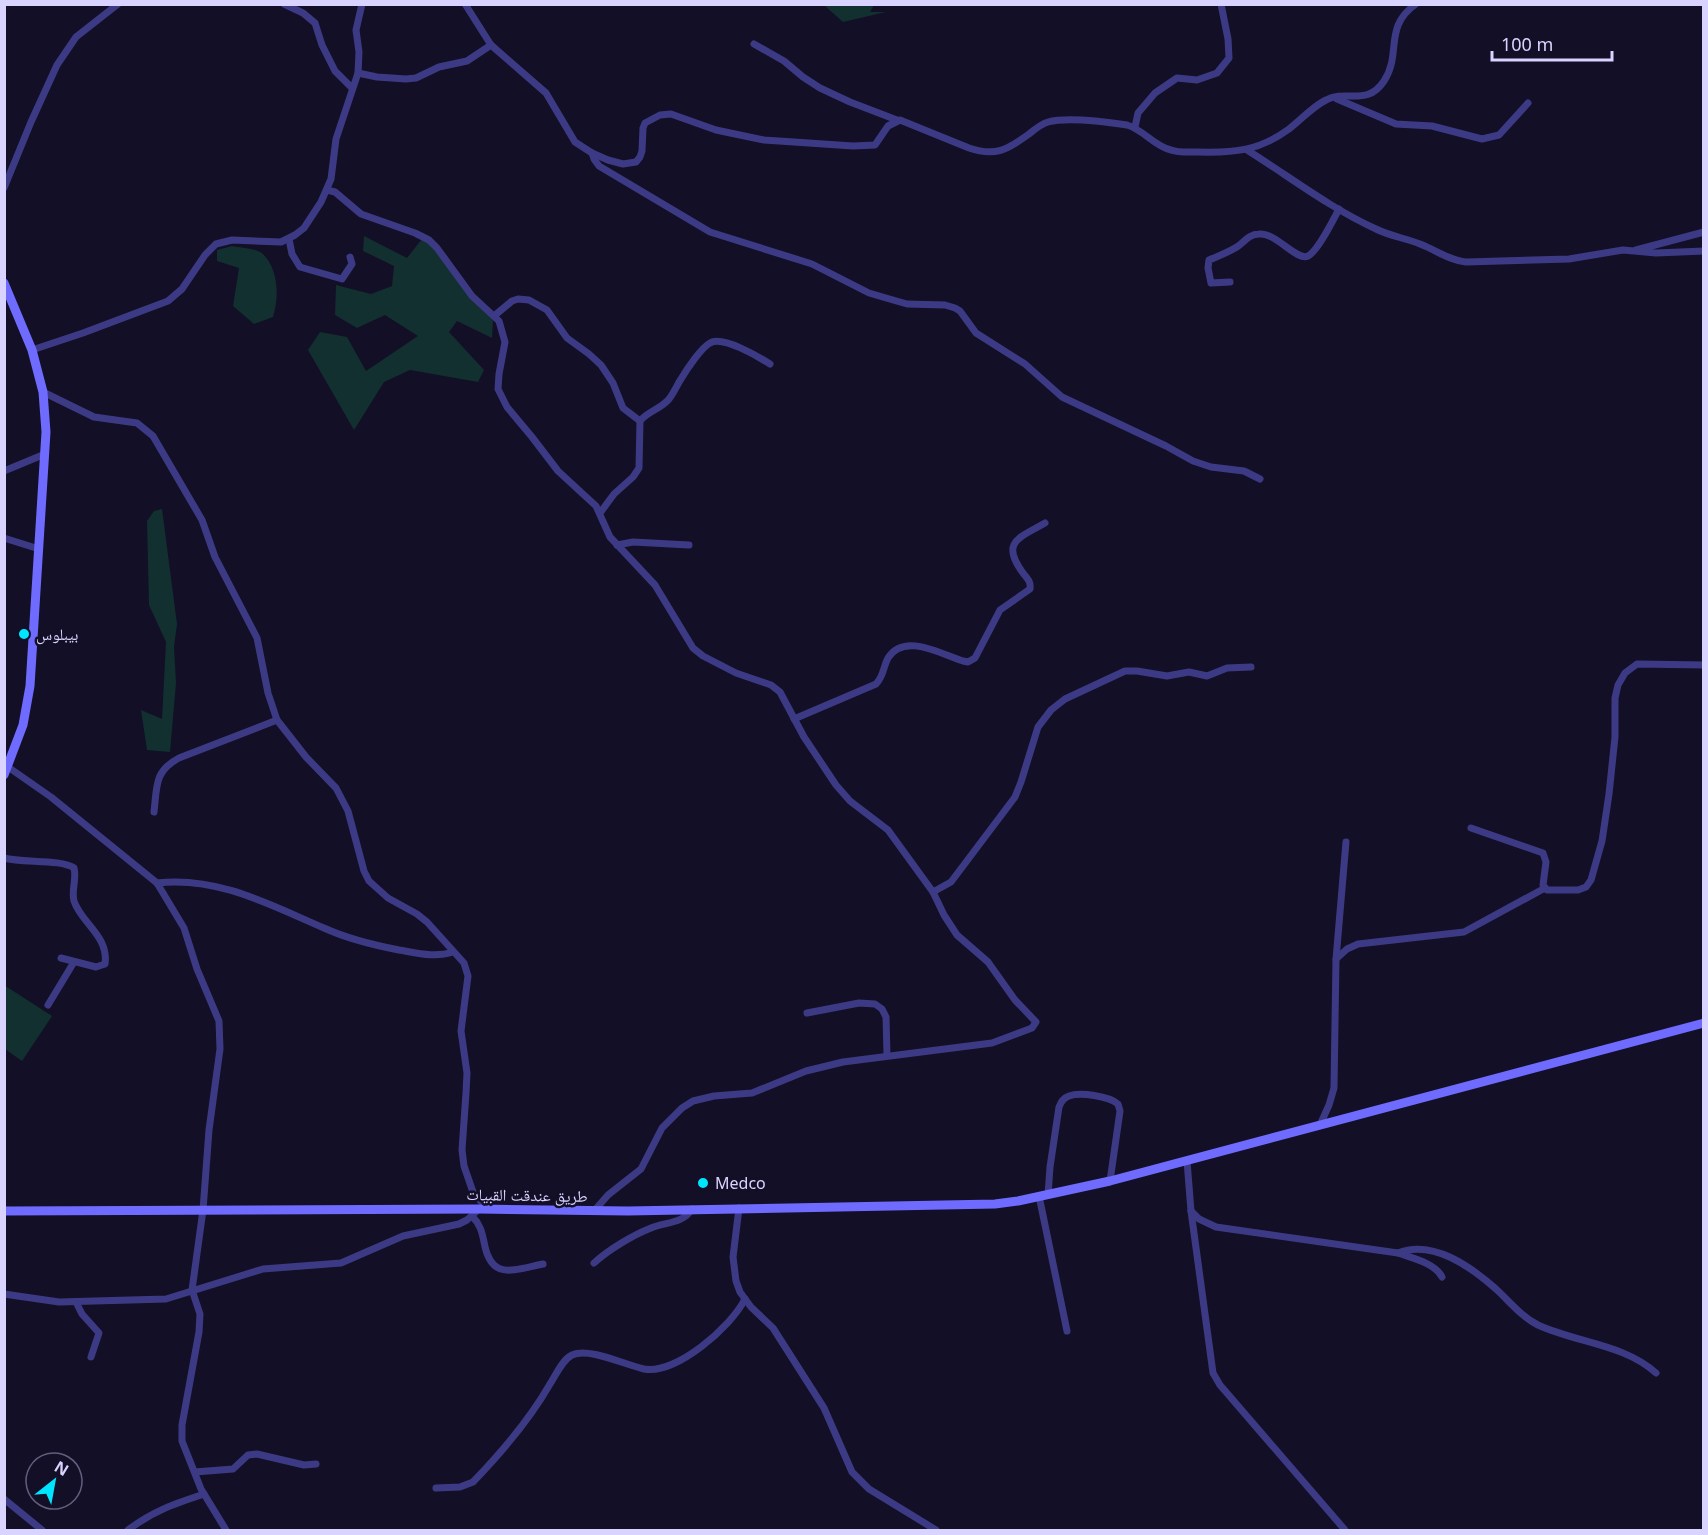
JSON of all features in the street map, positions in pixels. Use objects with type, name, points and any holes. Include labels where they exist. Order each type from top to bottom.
[{"type":"main road","points":[[4,283],[32,350],[42,392],[46,432],[30,686],[23,725],[6,771]]},
{"type":"main road","name":"طريق عندقت القبيات","points":[[4,1211],[203,1210],[476,1213],[490,1210],[594,1211],[995,1204],[1110,1181],[1704,1023]]},
{"type":"street","points":[[4,188],[57,66],[76,37],[118,4]]},
{"type":"street","points":[[284,4],[303,13],[315,23],[322,45],[335,70],[352,88]]},
{"type":"street","points":[[32,350],[168,301],[182,290],[205,255],[216,243],[232,240],[274,243],[289,239],[304,228],[327,190],[331,179],[336,139],[358,73],[359,52],[356,30],[362,4]]},
{"type":"street","points":[[465,4],[490,45],[542,88],[554,104],[575,142],[592,153],[623,164],[636,162],[640,157],[642,128],[645,123],[660,115],[671,114],[716,130],[764,140],[862,146],[877,143],[888,126],[897,120]]},
{"type":"street","points":[[1135,127],[1138,113],[1155,93],[1177,78],[1197,80],[1217,73],[1229,58],[1221,4]]},
{"type":"street","points":[[754,45],[784,61],[820,88],[850,102],[897,120],[909,122],[969,148],[985,152],[1004,150],[1041,125],[1056,121],[1122,124],[1135,127],[1171,151],[1218,152],[1247,150],[1276,137],[1328,99],[1366,96],[1383,84],[1393,62],[1393,39],[1397,25],[1416,4]]},
{"type":"street","points":[[358,73],[377,78],[406,80],[416,78],[439,66],[467,61],[490,45]]},
{"type":"street","points":[[1334,98],[1396,124],[1432,126],[1482,139],[1499,135],[1528,103]]},
{"type":"street","points":[[1247,150],[1312,194],[1376,230],[1420,244],[1457,261],[1569,259],[1619,250],[1656,253],[1704,251]]},
{"type":"street","points":[[592,153],[599,166],[710,232],[812,264],[869,292],[893,300],[907,304],[945,305],[955,308],[960,311],[976,333],[1025,364],[1062,397],[1201,464],[1244,471],[1260,479]]},
{"type":"street","points":[[327,190],[335,192],[361,214],[415,233],[429,240],[437,248],[472,296],[494,315],[502,326],[505,342],[498,381],[502,399],[558,471],[591,501],[617,545],[655,585],[693,648],[703,656],[736,673],[776,688],[842,792],[885,826],[933,892],[952,930],[988,962],[1015,1000],[1035,1020],[1036,1024],[1032,1028],[992,1043],[843,1062],[806,1071],[752,1093],[714,1096],[693,1101],[681,1108],[662,1128],[640,1169],[608,1195],[594,1211]]},
{"type":"street","points":[[1230,282],[1211,283],[1209,260],[1237,247],[1246,238],[1256,233],[1268,234],[1295,254],[1303,258],[1308,257],[1339,209]]},
{"type":"street","points":[[1634,251],[1704,232]]},
{"type":"street","points":[[289,239],[292,254],[300,267],[342,279],[352,264],[350,257]]},
{"type":"street","points":[[494,315],[518,299],[529,300],[547,310],[567,338],[601,365],[613,382],[625,411],[640,421]]},
{"type":"street","points":[[600,513],[614,494],[633,477],[639,468],[640,421],[644,415],[668,401],[688,368],[711,342],[725,342],[770,364]]},
{"type":"street","points":[[42,392],[94,417],[137,423],[153,436],[202,520],[215,557],[260,646],[268,693],[277,720],[306,757],[336,788],[348,811],[364,871],[369,881],[388,898],[427,922],[464,963],[467,969],[461,1031],[466,1073],[462,1150],[464,1166],[474,1195],[490,1210]]},
{"type":"street","points":[[4,471],[45,454]]},
{"type":"street","points":[[794,719],[876,684],[883,676],[887,660],[896,649],[902,646],[916,646],[968,662],[975,658],[1000,610],[1030,590],[1029,580],[1014,560],[1011,550],[1013,545],[1017,540],[1045,523]]},
{"type":"street","points":[[4,538],[39,549]]},
{"type":"street","points":[[617,545],[633,542],[689,545]]},
{"type":"street","points":[[1470,828],[1543,853],[1546,862],[1543,885],[1550,891],[1578,890],[1586,887],[1591,880],[1602,841],[1615,737],[1618,685],[1625,673],[1637,664],[1704,665]]},
{"type":"street","points":[[933,892],[951,882],[1015,797],[1038,727],[1044,716],[1058,704],[1125,671],[1167,676],[1189,672],[1207,676],[1227,668],[1251,667]]},
{"type":"street","points":[[154,813],[159,776],[166,766],[179,758],[277,720]]},
{"type":"street","points":[[6,771],[51,797],[158,883],[183,928],[219,1021],[220,1049],[192,1290],[200,1314],[199,1332],[181,1437],[204,1494],[226,1530]]},
{"type":"street","points":[[1320,1125],[1334,1088],[1336,959],[1346,842]]},
{"type":"street","points":[[4,858],[66,864],[74,868],[74,902],[94,929],[106,959],[105,964],[99,967],[61,958]]},
{"type":"street","points":[[158,883],[188,881],[230,890],[274,906],[325,929],[367,943],[434,955],[453,952]]},
{"type":"street","points":[[1336,959],[1347,949],[1358,944],[1464,932],[1545,888]]},
{"type":"street","points":[[48,1005],[74,962]]},
{"type":"street","points":[[807,1013],[864,1003],[875,1004],[882,1009],[886,1017],[888,1055]]},
{"type":"street","points":[[1067,1330],[1044,1196],[1059,1107],[1070,1095],[1108,1097],[1118,1104],[1120,1112],[1110,1181]]},
{"type":"street","points":[[1187,1161],[1191,1211],[1212,1373],[1345,1530]]},
{"type":"street","points":[[739,1208],[734,1240],[734,1272],[738,1287],[745,1299],[773,1328],[824,1408],[852,1472],[869,1489],[932,1530]]},
{"type":"street","points":[[594,1263],[611,1250],[650,1228],[684,1218],[693,1209]]},
{"type":"street","points":[[1191,1211],[1199,1219],[1216,1227],[1398,1253],[1432,1267],[1442,1277]]},
{"type":"street","points":[[4,1294],[45,1301],[76,1302],[178,1297],[192,1290],[263,1269],[341,1263],[403,1236],[459,1224],[476,1213],[486,1255],[492,1266],[510,1270],[543,1264]]},
{"type":"street","points":[[1398,1253],[1416,1248],[1439,1253],[1481,1277],[1528,1320],[1638,1359],[1656,1373]]},
{"type":"street","points":[[436,1488],[460,1487],[473,1482],[535,1409],[560,1367],[572,1355],[586,1353],[645,1369],[664,1367],[717,1335],[733,1319],[745,1299]]},
{"type":"street","points":[[76,1302],[82,1314],[99,1333],[91,1357]]},
{"type":"street","points":[[195,1472],[233,1468],[248,1455],[304,1465],[316,1464]]},
{"type":"street","points":[[128,1530],[161,1508],[204,1494]]},
{"type":"street","points":[[4,1499],[42,1530]]},
{"type":"green space","points":[[824,5],[874,5],[870,12],[886,12],[843,22]]},
{"type":"green space","points":[[364,236],[407,258],[422,239],[429,243],[493,320],[492,338],[457,321],[449,332],[484,370],[478,382],[410,370],[384,382],[354,430],[308,350],[320,332],[347,337],[366,371],[418,336],[385,315],[357,328],[335,315],[336,285],[371,294],[392,286],[394,266],[363,251]]},
{"type":"green space","points":[[232,246],[257,250],[268,261],[275,276],[277,293],[273,317],[254,324],[233,306],[239,268],[217,261],[217,250]]},
{"type":"green space","points":[[162,509],[177,624],[174,647],[176,683],[170,752],[147,750],[141,710],[162,719],[166,642],[149,605],[147,521],[154,511]]},
{"type":"green space","points":[[4,985],[52,1016],[22,1061],[5,1049]]},
{"type":"place","name":"بيبلوس","points":[[24,634]]},
{"type":"place","name":"Medco","points":[[703,1183]]}]
